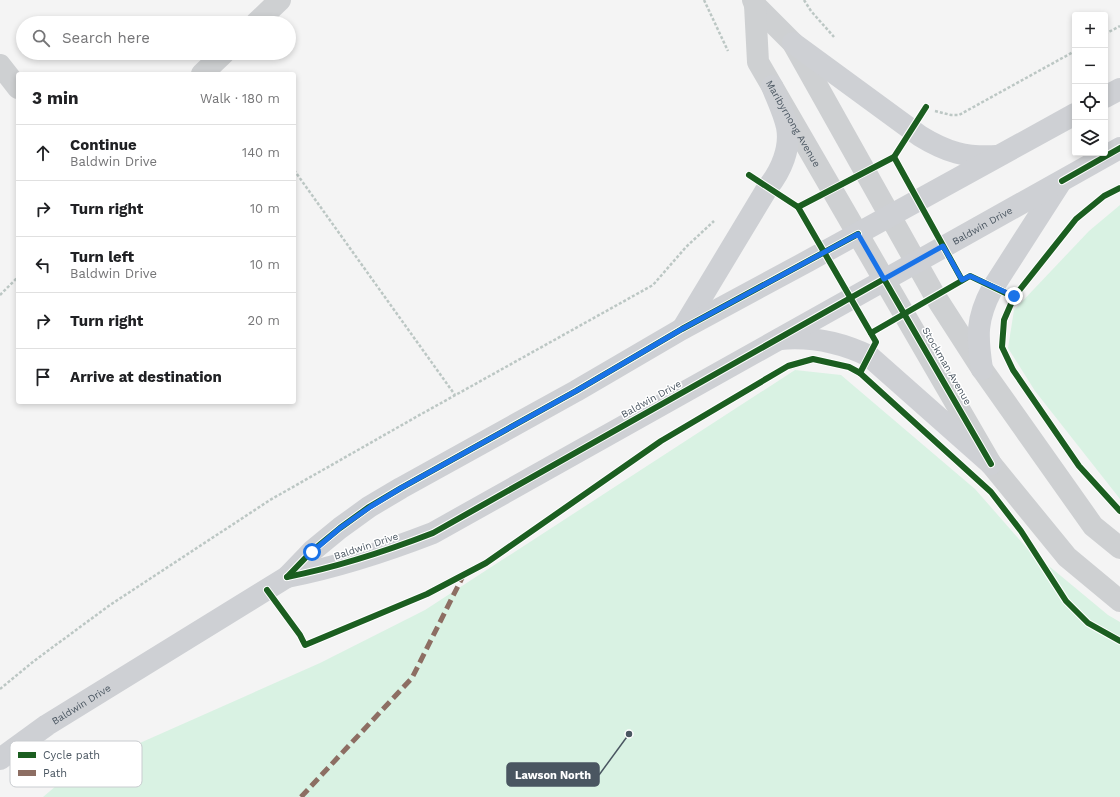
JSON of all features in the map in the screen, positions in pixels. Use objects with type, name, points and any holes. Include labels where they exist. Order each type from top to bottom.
[{"type":"main road","points":[[793,43],[934,145],[965,156],[998,156]]},
{"type":"main road","points":[[682,329],[778,173],[783,162],[788,138],[787,126],[772,86]]},
{"type":"main road","points":[[1108,95],[1120,89]]},
{"type":"main road","name":"Baldwin Drive","points":[[25,741],[47,725],[286,578],[340,528],[401,488],[576,391],[682,329],[1072,116]]},
{"type":"main road","name":"Baldwin Drive","points":[[286,578],[361,560],[433,533],[1120,148]]},
{"type":"main road","points":[[982,369],[978,345],[978,330],[980,316],[985,302],[1062,181]]},
{"type":"main road","points":[[777,340],[797,337],[836,342],[869,356],[991,464]]},
{"type":"main road","name":"Baldwin Drive","points":[[0,759],[10,752]]},
{"type":"street","points":[[263,16],[280,0]]},
{"type":"street","name":"Maribyrnong Avenue","points":[[754,2],[793,43],[916,262]]},
{"type":"street","name":"Maribyrnong Avenue","points":[[754,2],[758,62],[884,279]]},
{"type":"street","points":[[204,72],[217,60]]},
{"type":"street","points":[[0,65],[16,85]]},
{"type":"street","points":[[916,262],[935,296],[982,369],[1093,526],[1120,548]]},
{"type":"street","name":"Stockman Avenue","points":[[884,279],[991,464],[1067,557],[1120,601]]},
{"type":"path","points":[[804,0],[811,11],[835,38]]},
{"type":"path","points":[[1108,32],[1120,26]]},
{"type":"path","points":[[912,130],[926,107],[937,112],[959,115],[1072,53]]},
{"type":"path","points":[[296,173],[455,395]]},
{"type":"path","points":[[0,689],[34,661],[110,605],[270,500],[653,285],[686,247],[719,215]]},
{"type":"path","points":[[0,295],[16,279]]},
{"type":"green space","points":[[1120,205],[1120,499],[1035,391],[1008,348],[1014,310],[1089,231]]},
{"type":"green space","points":[[795,370],[841,375],[975,489],[1026,547],[1108,615],[1120,622],[1120,797],[43,797],[55,787],[142,787],[142,742],[320,663],[425,610]]},
{"type":"marked path","points":[[301,797],[412,678],[463,576]]},
{"type":"cycle path","points":[[798,207],[894,157],[926,107]]},
{"type":"cycle path","points":[[1062,181],[1120,148]]},
{"type":"cycle path","points":[[894,157],[962,280]]},
{"type":"cycle path","points":[[749,175],[798,207],[876,342],[860,373]]},
{"type":"cycle path","points":[[1120,188],[1104,196],[1076,219],[1014,297],[1004,320],[1002,347],[1013,370],[1079,466],[1120,511]]},
{"type":"cycle path","points":[[287,577],[312,551],[369,507],[576,391],[682,329],[858,234]]},
{"type":"cycle path","points":[[871,333],[970,276],[1014,297]]},
{"type":"cycle path","points":[[287,577],[324,569],[361,558],[433,533],[884,279],[991,464]]},
{"type":"cycle path","points":[[267,590],[300,635],[305,645],[427,594],[486,563],[661,441],[788,366],[813,359],[849,367],[860,373],[991,492],[1021,531],[1066,601],[1088,623],[1120,641]]},
{"type":"place","name":"Lawson North","points":[[629,734]]},
{"type":"route","points":[[312,552],[340,528],[401,488],[576,391],[682,329],[858,234],[884,279],[943,246],[962,280],[970,276],[1014,296]]}]
